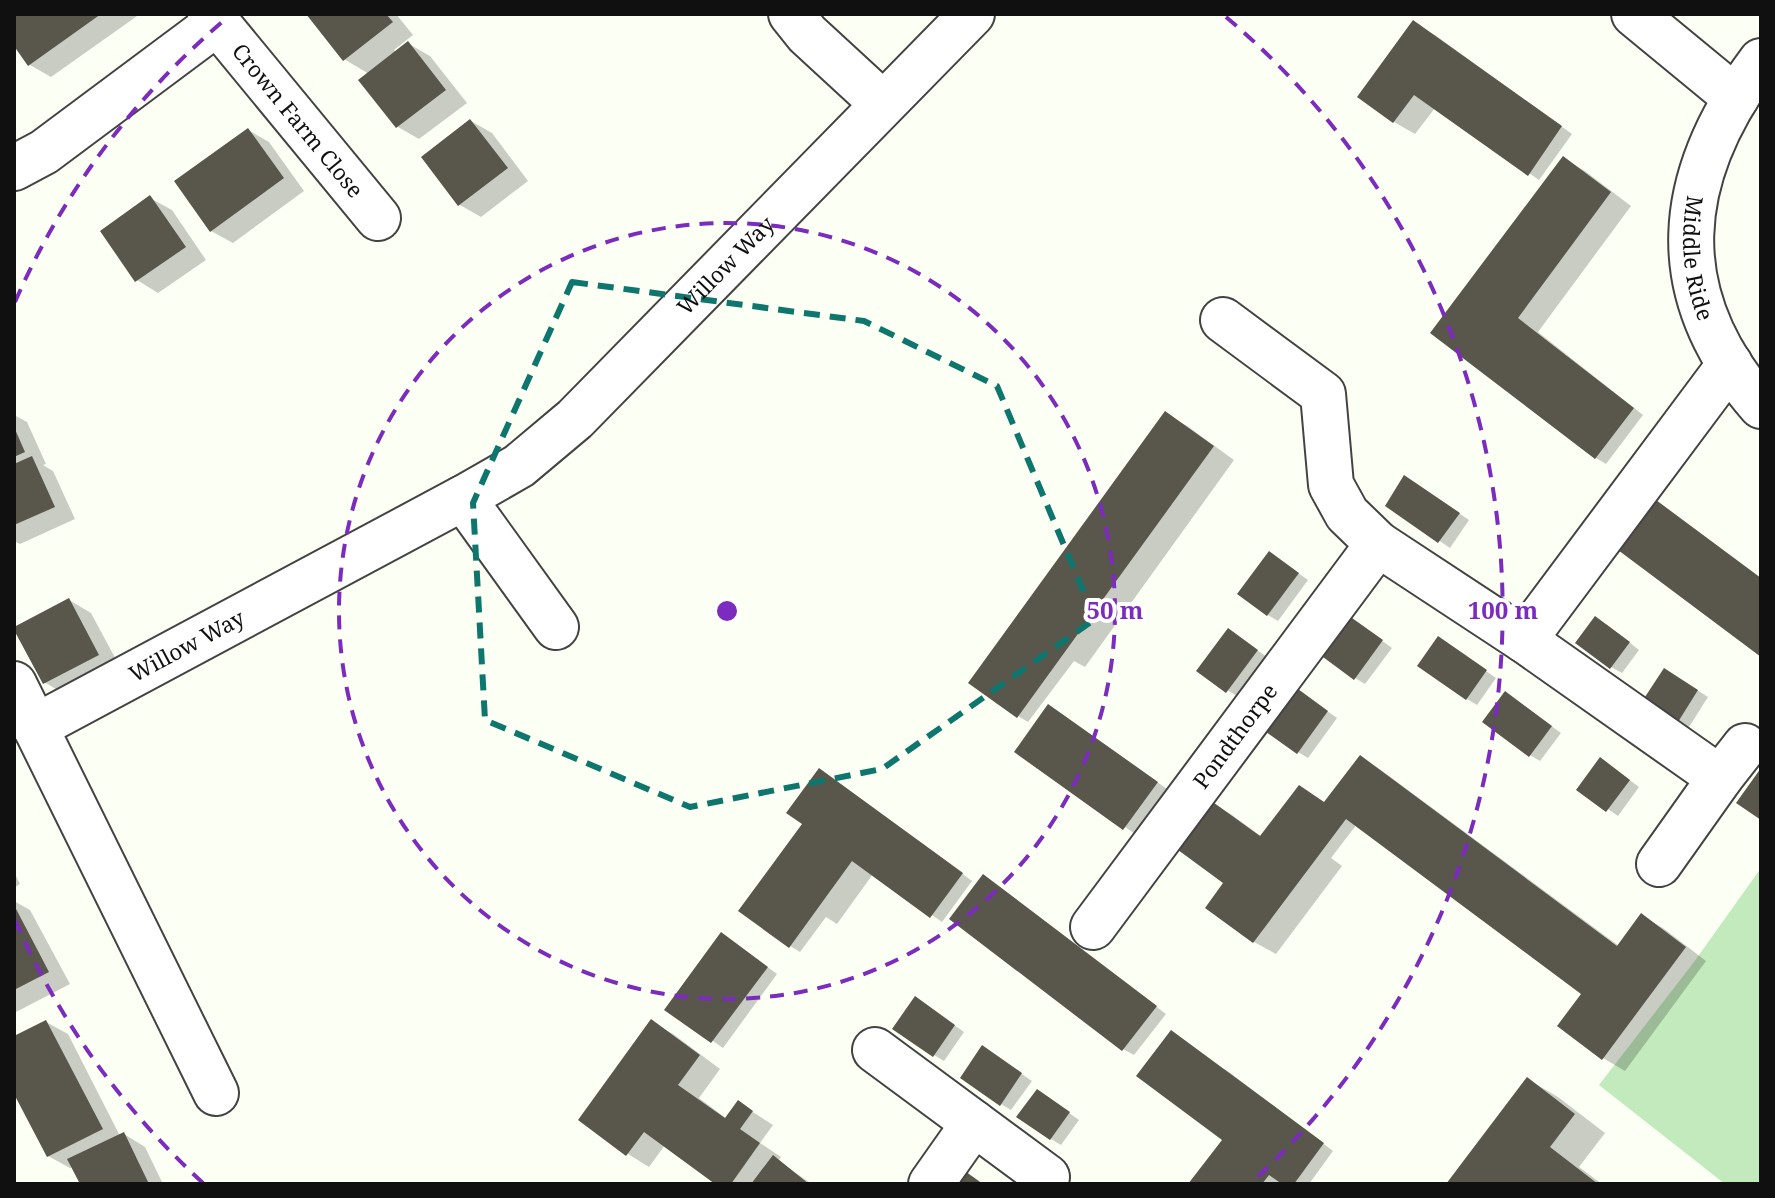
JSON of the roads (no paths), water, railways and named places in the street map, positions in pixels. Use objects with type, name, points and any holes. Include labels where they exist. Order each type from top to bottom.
[{"type":"street","points":[[791,14],[807,34],[883,104]]},
{"type":"street","name":"Willow Way","points":[[35,727],[519,466],[575,419],[972,14]]},
{"type":"street","points":[[1634,14],[1736,98]]},
{"type":"street","name":"Crown Farm Close","points":[[14,168],[44,152],[213,18],[378,218]]},
{"type":"street","name":"Middle Ride","points":[[1761,61],[1720,125],[1706,156],[1696,185],[1691,244],[1694,280],[1710,331],[1761,406]]},
{"type":"street","points":[[1223,320],[1323,394],[1331,485],[1347,514],[1378,544],[1524,640],[1733,762],[1659,864]]},
{"type":"street","points":[[1524,640],[1730,364]]},
{"type":"street","points":[[463,498],[556,627]]},
{"type":"street","name":"Pondthorpe","points":[[1093,927],[1378,544]]},
{"type":"street","points":[[14,684],[216,1093]]},
{"type":"street","points":[[875,1050],[1047,1177]]},
{"type":"street","points":[[931,1184],[974,1123]]}]
